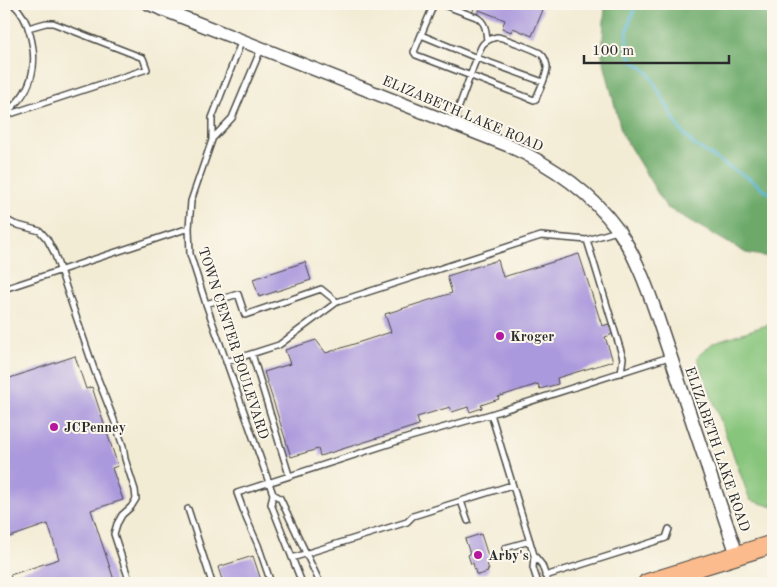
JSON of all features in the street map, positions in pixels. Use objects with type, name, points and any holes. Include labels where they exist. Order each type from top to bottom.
[{"type":"highway","points":[[647,583],[773,544]]},
{"type":"street","name":"ELIZABETH LAKE ROAD","points":[[149,4],[453,123],[522,152],[556,171],[594,202],[628,246],[643,277],[737,555]]},
{"type":"lane","points":[[4,115],[23,95],[32,75],[34,58],[34,49],[28,28],[13,4]]},
{"type":"lane","points":[[434,4],[414,52],[416,55],[471,76],[534,100],[547,67],[544,58],[538,52],[500,37],[492,38],[481,48],[471,76],[453,123]]},
{"type":"lane","points":[[441,4],[480,19],[485,26],[487,41]]},
{"type":"lane","points":[[4,115],[147,69],[143,58],[53,23],[28,28]]},
{"type":"lane","points":[[421,35],[542,82]]},
{"type":"lane","name":"TOWN CENTER BOULEVARD","points":[[242,40],[212,118],[212,140],[191,201],[190,254],[273,494],[271,504],[302,583]]},
{"type":"lane","name":"TOWN CENTER BOULEVARD","points":[[212,140],[232,118],[262,48]]},
{"type":"lane","points":[[4,217],[14,224],[40,231],[47,238],[61,270],[94,369],[123,446],[136,499],[131,507],[122,515],[114,534],[130,583]]},
{"type":"lane","points":[[4,289],[189,228]]},
{"type":"lane","points":[[226,362],[279,345],[337,302],[541,236],[587,240],[618,231]]},
{"type":"lane","points":[[587,240],[623,358],[621,372]]},
{"type":"lane","points":[[206,304],[238,294],[245,315],[321,290],[337,302]]},
{"type":"lane","points":[[252,354],[289,475]]},
{"type":"lane","points":[[270,583],[237,493],[410,437],[671,357]]},
{"type":"lane","points":[[490,414],[534,555],[534,568],[538,583]]},
{"type":"lane","points":[[292,558],[407,522],[414,516],[512,485]]},
{"type":"lane","name":"TOWN CENTER BOULEVARD","points":[[273,494],[280,498],[320,583]]},
{"type":"lane","points":[[461,501],[468,521]]},
{"type":"lane","points":[[188,509],[211,583]]},
{"type":"lane","points":[[546,576],[666,538],[669,529]]},
{"type":"lane","points":[[505,548],[530,541]]},
{"type":"lane","points":[[534,555],[542,565],[548,583]]},
{"type":"green space","points":[[605,4],[773,4],[773,258],[746,253],[666,207],[622,134],[602,55]]},
{"type":"green space","points":[[773,323],[773,507],[750,500],[697,357],[714,342]]},
{"type":"building","points":[[476,4],[561,5],[541,7],[540,9],[543,10],[532,36],[513,28],[511,32],[502,28],[505,20],[479,10],[477,15],[472,13]]},
{"type":"building","name":"Kroger","points":[[579,254],[602,326],[609,324],[613,334],[605,337],[613,361],[557,378],[558,384],[540,389],[538,384],[498,397],[499,399],[481,405],[482,408],[470,412],[468,407],[452,412],[450,407],[417,417],[419,425],[320,456],[318,449],[291,457],[264,372],[290,364],[285,350],[316,340],[326,353],[391,332],[385,314],[452,293],[447,276],[498,260],[503,277]]},
{"type":"building","points":[[305,262],[311,280],[259,297],[253,279]]},
{"type":"building","name":"JCPenney","points":[[75,356],[86,389],[92,387],[118,466],[112,468],[123,500],[91,510],[115,583],[13,583],[10,575],[59,559],[48,524],[4,539],[4,380]]},
{"type":"building","name":"Arby's","points":[[481,534],[489,559],[486,560],[489,570],[478,575],[473,563],[471,564],[465,539]]},
{"type":"building","points":[[253,556],[262,583],[223,583],[218,567]]},
{"type":"waterway","points":[[637,4],[627,33],[627,48],[634,62],[645,69],[650,75],[679,128],[693,144],[747,177],[773,196]]},
{"type":"place","name":"Kroger","points":[[500,336]]},
{"type":"place","name":"JCPenney","points":[[54,427]]},
{"type":"place","name":"Arby's","points":[[478,555]]}]
